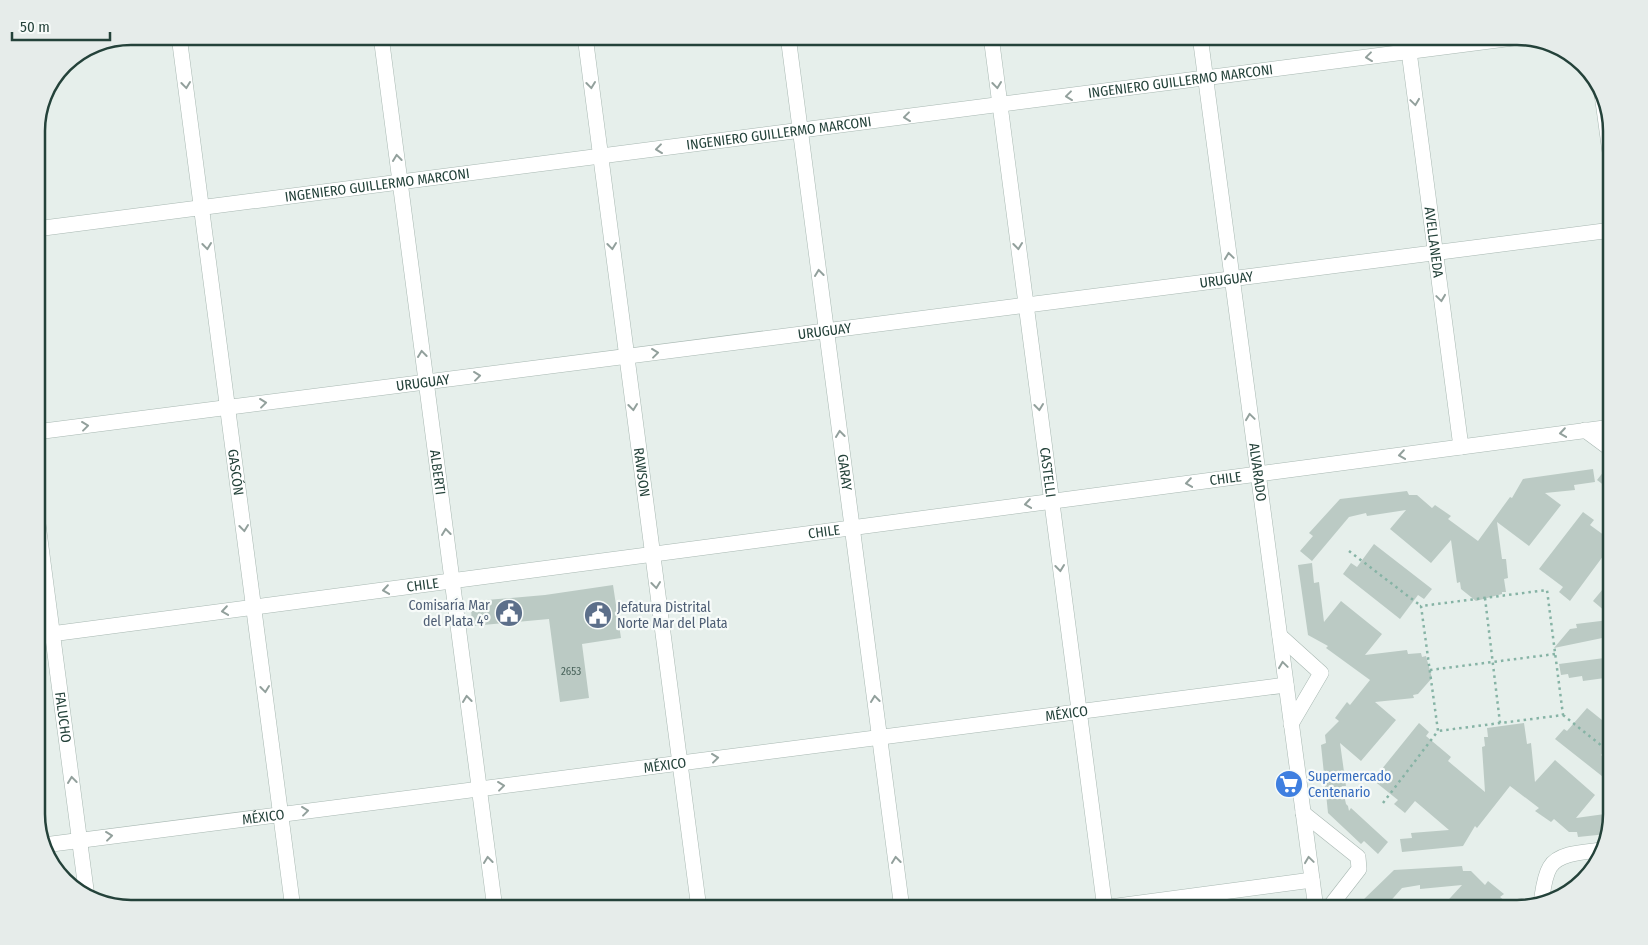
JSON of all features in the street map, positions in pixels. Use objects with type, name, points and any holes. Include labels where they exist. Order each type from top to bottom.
[{"type":"street","name":"GASCÓN","points":[[180,45],[292,900]]},
{"type":"street","name":"ALBERTI","points":[[382,45],[494,900]]},
{"type":"street","name":"RAWSON","points":[[586,45],[698,900]]},
{"type":"street","name":"GARAY","points":[[789,45],[901,900]]},
{"type":"street","name":"CASTELLI","points":[[992,45],[1079,712],[1100,900]]},
{"type":"street","name":"ALVARADO","points":[[1201,45],[1315,900]]},
{"type":"street","name":"AVELLANEDA","points":[[1408,45],[1461,447]]},
{"type":"street","name":"INGENIERO GUILLERMO MARCONI","points":[[45,228],[1461,45]]},
{"type":"street","name":"URUGUAY","points":[[45,431],[1603,231]]},
{"type":"street","name":"CHILE","points":[[45,635],[1603,428]]},
{"type":"street","points":[[1585,430],[1603,443]]},
{"type":"street","name":"FALUCHO","points":[[45,575],[86,887]]},
{"type":"street","points":[[1280,636],[1320,673],[1291,724]]},
{"type":"street","name":"MÉXICO","points":[[51,844],[1286,685]]},
{"type":"street","points":[[1303,813],[1358,857],[1359,869],[1335,900]]},
{"type":"street","points":[[1542,896],[1550,866],[1557,859],[1594,851]]},
{"type":"street","points":[[1161,900],[1312,880]]},
{"type":"path","points":[[1349,551],[1421,606],[1547,590],[1563,715],[1603,747]]},
{"type":"path","points":[[1485,598],[1500,723]]},
{"type":"path","points":[[1421,606],[1438,731]]},
{"type":"path","points":[[1430,670],[1555,654]]},
{"type":"path","points":[[1382,803],[1438,731],[1563,715]]},
{"type":"building","points":[[1593,469],[1595,482],[1574,485],[1575,490],[1545,493],[1561,505],[1529,546],[1497,522],[1502,559],[1506,559],[1508,578],[1504,579],[1506,592],[1502,592],[1502,594],[1476,601],[1461,589],[1460,582],[1457,583],[1451,540],[1431,563],[1390,529],[1406,510],[1367,516],[1366,513],[1349,517],[1312,561],[1300,551],[1313,536],[1309,533],[1340,499],[1407,491],[1409,495],[1417,495],[1432,508],[1435,505],[1451,516],[1448,519],[1478,541],[1510,497],[1512,498],[1523,479]]},
{"type":"building","points":[[1603,472],[1603,484],[1597,480]]},
{"type":"building","points":[[1583,512],[1594,520],[1590,525],[1603,534],[1603,556],[1570,601],[1559,592],[1563,587],[1539,569]]},
{"type":"building","points":[[1374,544],[1432,589],[1424,599],[1418,595],[1400,619],[1343,574],[1351,563],[1357,567]]},
{"type":"building","points":[[1312,563],[1314,583],[1319,582],[1324,622],[1341,601],[1382,634],[1365,655],[1407,650],[1408,654],[1421,653],[1422,657],[1426,656],[1432,678],[1418,694],[1413,695],[1414,698],[1375,702],[1396,720],[1361,761],[1340,743],[1346,786],[1342,786],[1346,804],[1349,811],[1351,808],[1388,842],[1378,854],[1364,841],[1361,844],[1328,813],[1321,745],[1326,743],[1325,735],[1339,721],[1335,718],[1347,702],[1350,705],[1370,680],[1326,648],[1328,646],[1308,635],[1298,565]]},
{"type":"building","points":[[613,585],[621,638],[582,644],[589,698],[560,702],[549,619],[472,626],[471,606],[475,601],[545,595]]},
{"type":"building","points":[[1603,589],[1603,609],[1593,601]]},
{"type":"building","points":[[1603,621],[1603,638],[1554,648],[1570,629],[1577,628],[1576,624]]},
{"type":"building","points":[[1603,658],[1603,678],[1583,681],[1582,676],[1569,678],[1568,674],[1561,675],[1559,664]]},
{"type":"building","points":[[1587,708],[1603,721],[1603,752],[1601,755],[1603,757],[1603,777],[1555,739],[1564,729],[1567,731]]},
{"type":"building","points":[[1419,723],[1429,732],[1426,736],[1451,757],[1448,761],[1485,792],[1482,747],[1485,746],[1484,737],[1488,737],[1487,728],[1524,723],[1527,744],[1531,743],[1535,782],[1555,760],[1595,795],[1576,818],[1603,814],[1600,835],[1578,837],[1577,832],[1569,832],[1554,819],[1551,822],[1535,811],[1539,808],[1510,786],[1477,828],[1475,826],[1463,846],[1402,852],[1400,839],[1412,838],[1411,833],[1449,830],[1415,801],[1405,813],[1394,804],[1398,800],[1373,780]]},
{"type":"building","points":[[1462,866],[1463,871],[1471,871],[1485,885],[1488,881],[1504,894],[1500,897],[1504,900],[1448,900],[1462,885],[1420,889],[1420,885],[1402,888],[1391,900],[1363,900],[1394,870]]},
{"type":"place","name":"Comisaría Mar del Plata 4°","points":[[509,613]]},
{"type":"place","name":"Jefatura Distrital Norte Mar del Plata","points":[[598,615]]},
{"type":"place","name":"Supermercado Centenario","points":[[1289,784]]}]
